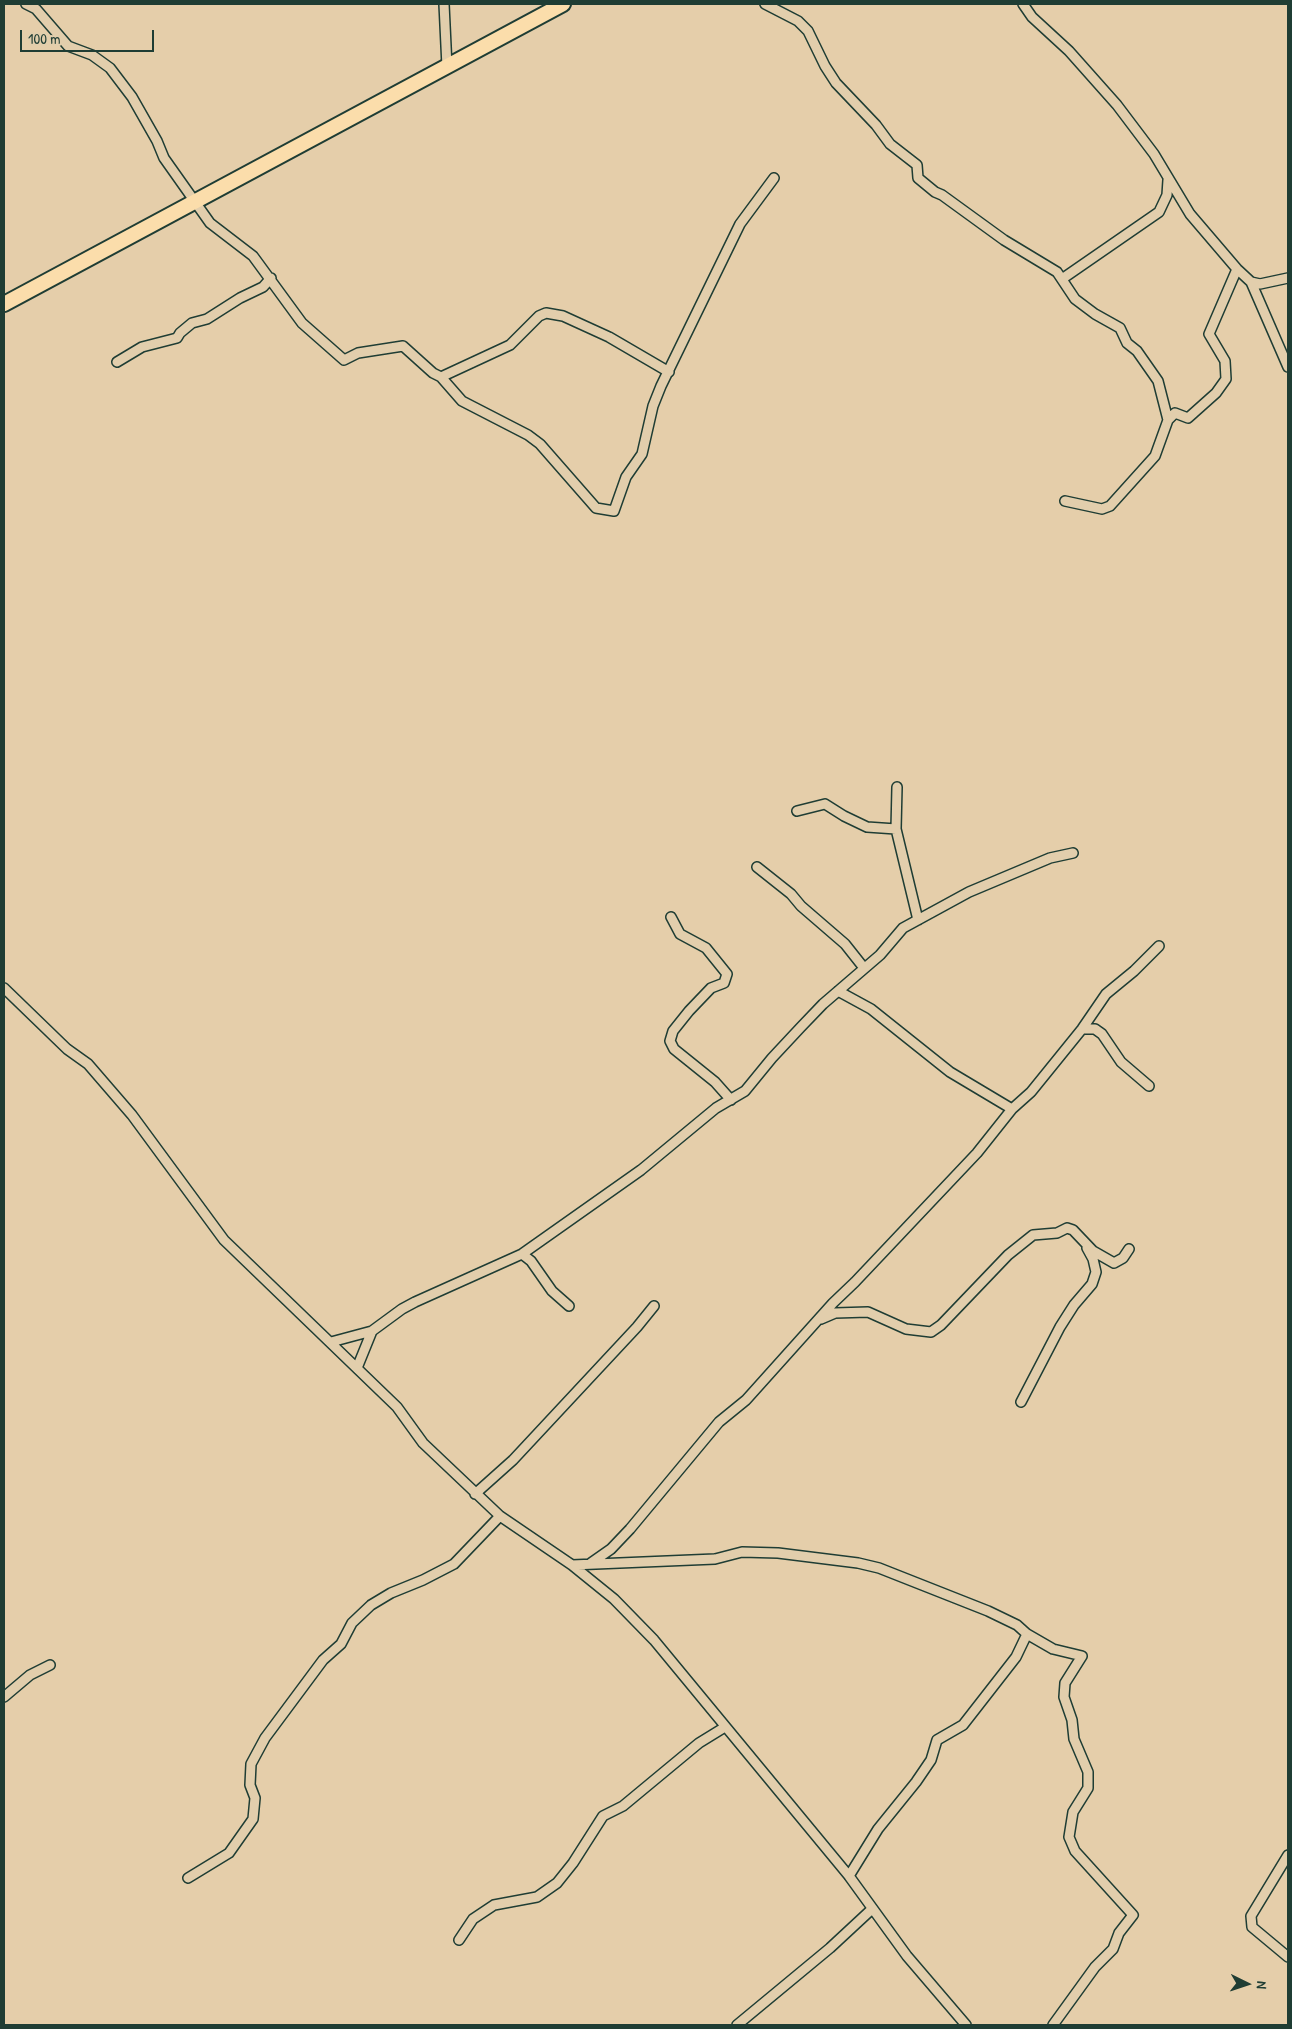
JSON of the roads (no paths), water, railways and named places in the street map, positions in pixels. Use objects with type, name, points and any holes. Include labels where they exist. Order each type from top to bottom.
[{"type":"main road","points":[[4,304],[563,4]]},
{"type":"street","points":[[26,4],[36,9],[68,46],[92,54],[110,68],[132,97],[157,141],[164,158],[178,175],[210,223],[253,256],[271,278],[302,323],[344,360],[358,353],[404,346],[433,373],[442,377],[462,401],[528,435],[540,444],[596,508],[614,511],[626,477],[642,454],[653,406],[740,224],[774,178]]},
{"type":"street","points":[[444,4],[446,67]]},
{"type":"street","points":[[765,4],[798,21],[808,31],[825,66],[836,83],[890,144],[917,165],[918,178],[1004,240],[1057,272],[1069,293],[1120,328],[1127,343],[1137,351],[1158,381],[1168,420]]},
{"type":"street","points":[[1023,4],[1032,17],[1074,56],[1117,105],[1154,154],[1190,214],[1237,269],[1251,282],[1288,368]]},
{"type":"street","points":[[1062,280],[1159,212],[1167,194],[1168,180]]},
{"type":"street","points":[[1065,501],[1102,509],[1110,506],[1155,456],[1168,420],[1175,413],[1188,418],[1216,393],[1226,379],[1225,361],[1209,334],[1237,269]]},
{"type":"street","points":[[117,362],[142,347],[177,338],[192,323],[207,319],[240,298],[263,287],[271,278]]},
{"type":"street","points":[[1251,282],[1260,284],[1288,278]]},
{"type":"street","points":[[442,377],[510,345],[539,316],[546,313],[563,316],[609,337],[669,372]]},
{"type":"street","points":[[897,787],[896,829],[918,920]]},
{"type":"street","points":[[797,811],[825,804],[854,822],[873,828],[896,829]]},
{"type":"street","points":[[331,1342],[372,1331],[415,1302],[522,1254],[640,1170],[716,1108],[746,1091],[772,1058],[838,991],[880,955],[903,928],[978,889],[1050,858],[1073,853]]},
{"type":"street","points":[[757,867],[791,894],[800,906],[845,944],[864,968]]},
{"type":"street","points":[[671,918],[680,934],[706,948],[727,974],[724,983],[711,988],[689,1011],[673,1031],[670,1041],[674,1049],[715,1082],[731,1100]]},
{"type":"street","points":[[591,1563],[611,1549],[630,1529],[719,1422],[746,1400],[789,1350],[977,1153],[1012,1110],[1031,1092],[1082,1029],[1106,994],[1134,971],[1159,946]]},
{"type":"street","points":[[4,988],[67,1049],[88,1064],[132,1115],[224,1240],[397,1407],[422,1443],[500,1516],[572,1565],[614,1599],[654,1640],[849,1876],[907,1956],[966,2025]]},
{"type":"street","points":[[838,991],[871,1009],[950,1072],[1012,1110]]},
{"type":"street","points":[[1082,1029],[1095,1029],[1102,1034],[1122,1062],[1149,1086]]},
{"type":"street","points":[[818,1320],[835,1314],[868,1312],[906,1329],[931,1332],[941,1325],[1008,1255],[1033,1235],[1057,1232],[1066,1228],[1073,1230],[1092,1251],[1114,1263],[1123,1258],[1129,1249]]},
{"type":"street","points":[[1021,1402],[1060,1327],[1074,1305],[1092,1284],[1096,1272],[1093,1259],[1083,1242]]},
{"type":"street","points":[[522,1254],[531,1261],[552,1291],[569,1306]]},
{"type":"street","points":[[475,1494],[512,1460],[637,1327],[654,1306]]},
{"type":"street","points":[[357,1368],[372,1331]]},
{"type":"street","points":[[188,1878],[229,1853],[253,1819],[255,1798],[250,1785],[251,1764],[265,1738],[323,1660],[341,1644],[352,1623],[371,1605],[391,1593],[423,1580],[454,1564],[500,1516]]},
{"type":"street","points":[[572,1565],[715,1559],[742,1552],[778,1553],[858,1563],[879,1568],[988,1611],[1017,1625],[1027,1634],[1053,1649],[1082,1656],[1065,1683],[1064,1697],[1072,1720],[1074,1739],[1088,1772],[1088,1788],[1074,1812],[1069,1837],[1075,1851],[1133,1915],[1119,1933],[1112,1949],[1095,1967],[1053,2025]]},
{"type":"street","points":[[849,1876],[878,1829],[916,1782],[931,1760],[937,1740],[963,1725],[1016,1657],[1027,1634]]},
{"type":"street","points":[[4,1697],[30,1675],[50,1665]]},
{"type":"street","points":[[459,1940],[473,1919],[494,1906],[537,1897],[557,1883],[573,1863],[602,1816],[622,1806],[699,1743],[725,1728]]},
{"type":"street","points":[[1288,1855],[1251,1916],[1252,1927],[1288,1957]]},
{"type":"street","points":[[737,2025],[830,1948],[872,1908]]}]
